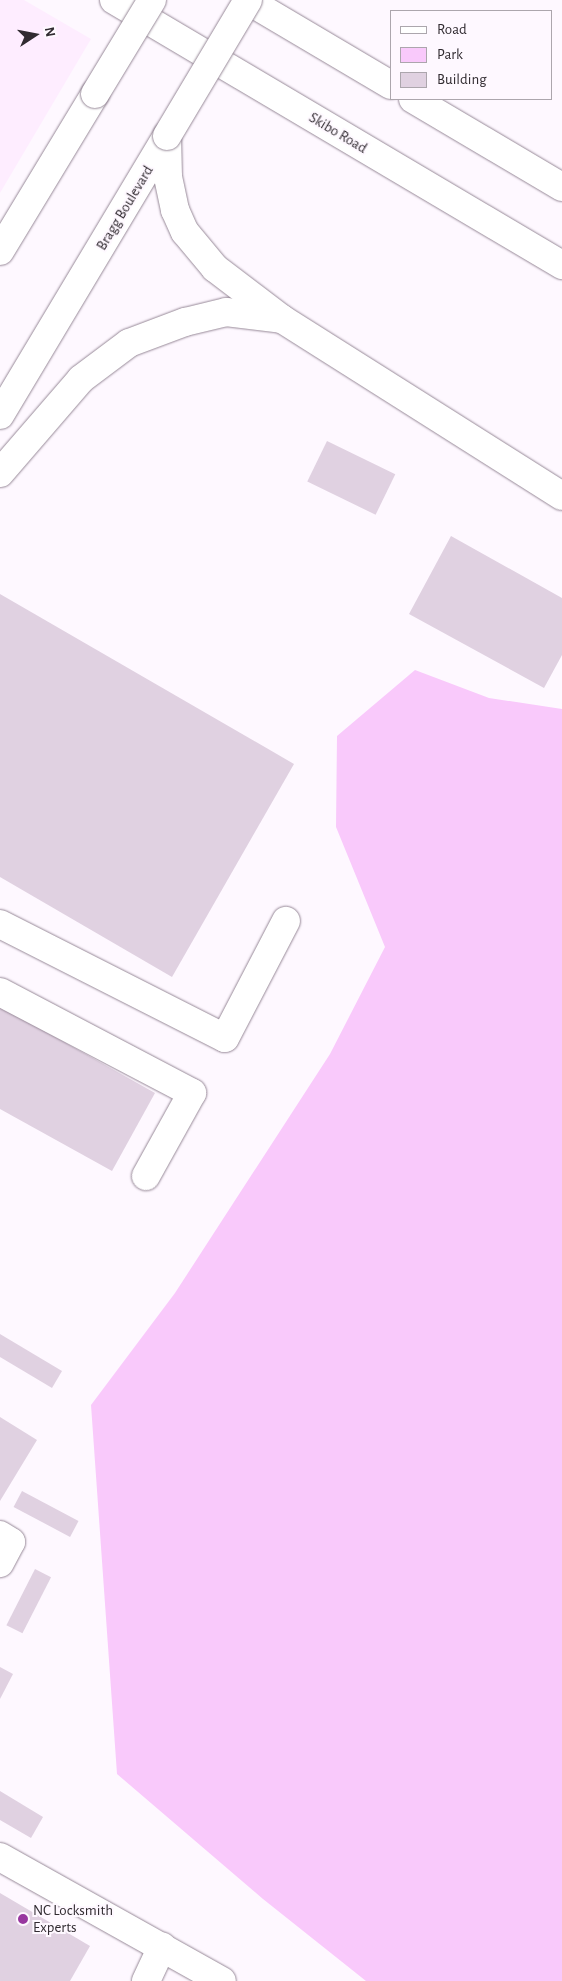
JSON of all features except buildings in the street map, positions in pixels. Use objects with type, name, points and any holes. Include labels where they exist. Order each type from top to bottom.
[{"type":"main road","name":"Skibo Road","points":[[114,0],[562,265]]},
{"type":"main road","points":[[0,251],[152,0]]},
{"type":"main road","points":[[248,0],[390,84]]},
{"type":"main road","name":"Bragg Boulevard","points":[[0,415],[248,0]]},
{"type":"main road","points":[[415,100],[562,187]]},
{"type":"main road","points":[[167,136],[168,176],[175,210],[185,232],[215,268],[282,319],[562,496]]},
{"type":"main road","points":[[0,473],[81,379],[129,343],[185,322],[226,312],[282,319]]},
{"type":"main road","points":[[0,924],[224,1038],[286,921]]},
{"type":"main road","points":[[0,992],[192,1093],[146,1176]]},
{"type":"main road","points":[[0,1535],[11,1542],[0,1563]]},
{"type":"main road","points":[[0,1857],[222,1981]]},
{"type":"main road","points":[[146,1981],[162,1947]]},
{"type":"shaded area","points":[[0,0],[24,0],[91,39],[0,193]]},
{"type":"green space","points":[[415,670],[489,698],[562,709],[562,1981],[366,1981],[263,1899],[117,1774],[91,1405],[175,1293],[330,1054],[385,947],[336,827],[337,736]]},
{"type":"place","name":"NC Locksmith Experts","points":[[23,1919]]}]
